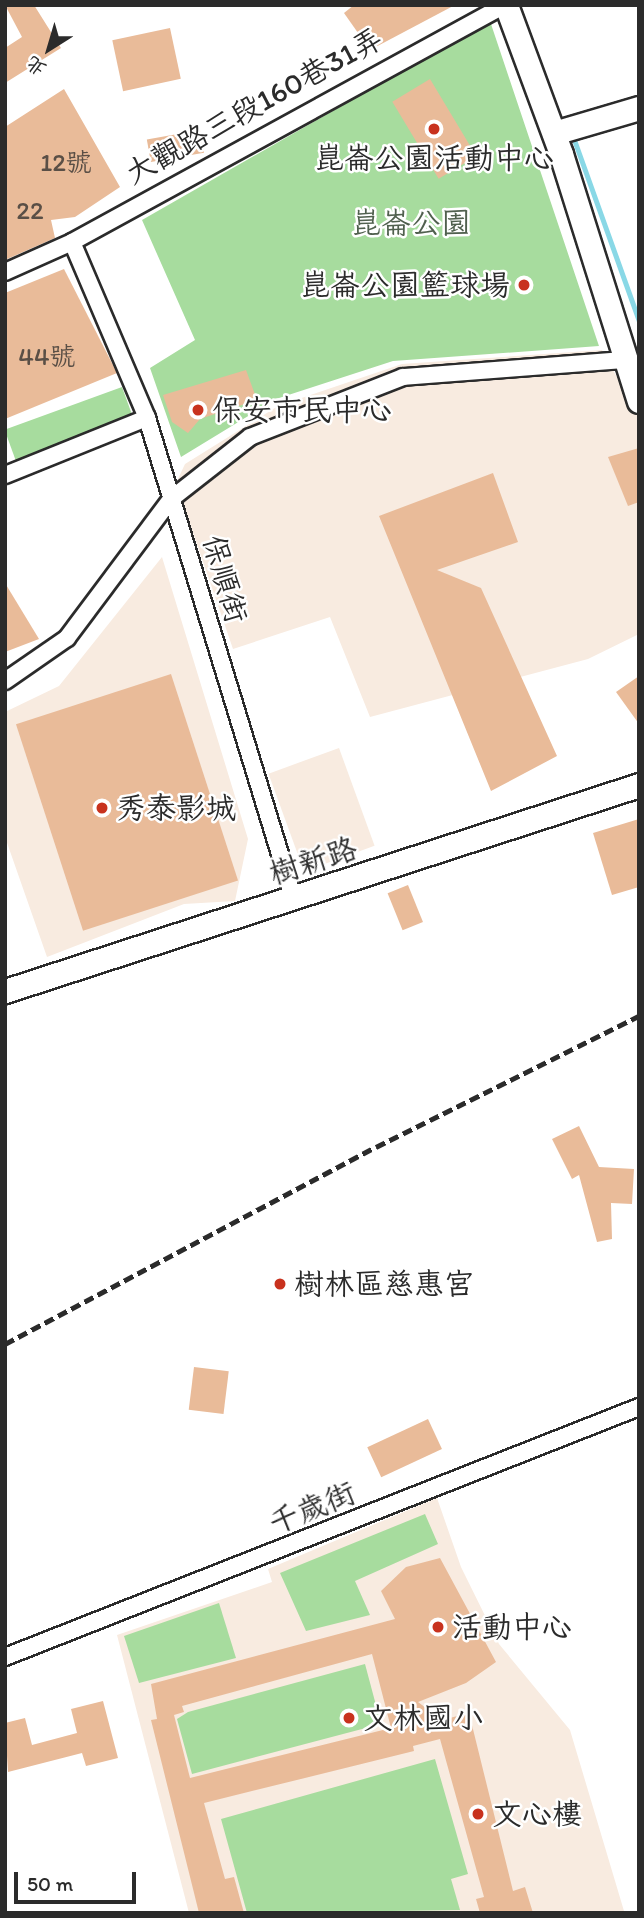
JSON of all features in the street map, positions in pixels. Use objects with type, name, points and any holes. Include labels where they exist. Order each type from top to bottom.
[{"type":"main road","points":[[505,5],[554,133],[638,398]]},
{"type":"main road","points":[[554,133],[639,108]]},
{"type":"main road","name":"樹新路","points":[[5,991],[294,900],[639,785]]},
{"type":"street","name":"大觀路三段160巷31弄","points":[[5,272],[72,242],[310,106],[505,5]]},
{"type":"street","name":"保順街","points":[[72,242],[147,418],[294,900]]},
{"type":"street","points":[[5,681],[68,638],[172,499],[250,437],[403,377],[625,359]]},
{"type":"street","points":[[5,475],[147,418]]},
{"type":"street","name":"千歲街","points":[[5,1657],[639,1407]]},
{"type":"shaded area","points":[[602,350],[639,417],[639,634],[588,659],[370,717],[330,617],[233,649],[176,483],[185,464],[278,406],[402,364]]},
{"type":"shaded area","points":[[162,557],[248,839],[235,901],[184,904],[47,957],[5,837],[5,712],[59,686]]},
{"type":"shaded area","points":[[339,748],[375,846],[304,871],[269,774]]},
{"type":"shaded area","name":"文林國小","points":[[437,1498],[461,1567],[499,1644],[570,1730],[624,1911],[189,1913],[117,1635],[272,1582],[268,1569]]},
{"type":"green space","name":"崑崙公園","points":[[490,21],[599,346],[393,361],[276,399],[181,457],[150,368],[195,340],[142,220]]},
{"type":"green space","points":[[122,387],[133,418],[16,461],[5,430]]},
{"type":"green space","points":[[425,1514],[438,1544],[355,1581],[370,1615],[306,1631],[280,1573]]},
{"type":"green space","points":[[219,1603],[236,1658],[139,1683],[124,1636]]},
{"type":"green space","points":[[365,1664],[381,1724],[192,1774],[177,1719],[188,1712]]},
{"type":"green space","points":[[435,1759],[468,1874],[451,1879],[460,1910],[247,1913],[221,1819]]},
{"type":"building","points":[[5,5],[34,5],[61,48],[5,83],[5,48],[22,37]]},
{"type":"building","points":[[354,5],[455,5],[370,50],[344,13]]},
{"type":"building","points":[[170,28],[181,79],[123,91],[112,40]]},
{"type":"building","name":"崑崙公園活動中心","points":[[430,79],[476,156],[439,179],[392,102]]},
{"type":"building","points":[[64,89],[120,187],[75,217],[51,220],[55,238],[5,260],[5,127]]},
{"type":"building","points":[[200,130],[204,153],[151,162],[147,139]]},
{"type":"building","points":[[64,269],[117,373],[5,419],[5,293]]},
{"type":"building","name":"保安市民中心","points":[[246,370],[257,400],[200,419],[188,433],[172,422],[163,395]]},
{"type":"building","points":[[639,448],[639,502],[628,506],[608,457]]},
{"type":"building","points":[[493,473],[518,542],[437,570],[481,588],[557,756],[491,791],[379,516]]},
{"type":"building","points":[[5,583],[39,639],[5,652]]},
{"type":"building","points":[[171,674],[238,880],[83,931],[16,724]]},
{"type":"building","points":[[639,676],[639,724],[616,692]]},
{"type":"building","points":[[639,819],[639,887],[612,895],[593,833]]},
{"type":"building","points":[[408,885],[423,922],[403,930],[388,893]]},
{"type":"building","points":[[579,1126],[599,1167],[634,1169],[632,1204],[611,1203],[612,1239],[597,1242],[579,1175],[572,1179],[552,1139]]},
{"type":"building","points":[[194,1367],[229,1371],[223,1414],[189,1410]]},
{"type":"building","points":[[428,1419],[442,1449],[381,1477],[367,1447]]},
{"type":"building","points":[[440,1558],[496,1662],[466,1683],[418,1702],[442,1720],[469,1713],[513,1891],[525,1887],[533,1913],[480,1913],[476,1899],[484,1897],[440,1739],[413,1746],[414,1751],[204,1803],[225,1879],[234,1877],[244,1913],[199,1913],[151,1720],[157,1719],[151,1684],[395,1619],[381,1591],[406,1567]],"holes":[[[372,1654],[391,1728],[190,1778],[174,1715],[184,1712],[182,1706]]]},
{"type":"building","points":[[103,1701],[118,1758],[86,1766],[82,1753],[8,1772],[5,1723],[25,1718],[32,1745],[77,1733],[71,1709]]},
{"type":"waterway","points":[[572,134],[639,321]]},
{"type":"railway","points":[[5,1344],[376,1147],[639,1016]]},
{"type":"place","name":"崑崙公園活動中心","points":[[434,129]]},
{"type":"place","name":"崑崙公園籃球場","points":[[524,285]]},
{"type":"place","name":"保安市民中心","points":[[198,410]]},
{"type":"place","name":"秀泰影城","points":[[102,808]]},
{"type":"place","name":"樹林區慈惠宮","points":[[280,1284]]},
{"type":"place","name":"活動中心","points":[[438,1627]]},
{"type":"place","name":"文林國小","points":[[349,1718]]},
{"type":"place","name":"文心樓","points":[[478,1814]]}]
